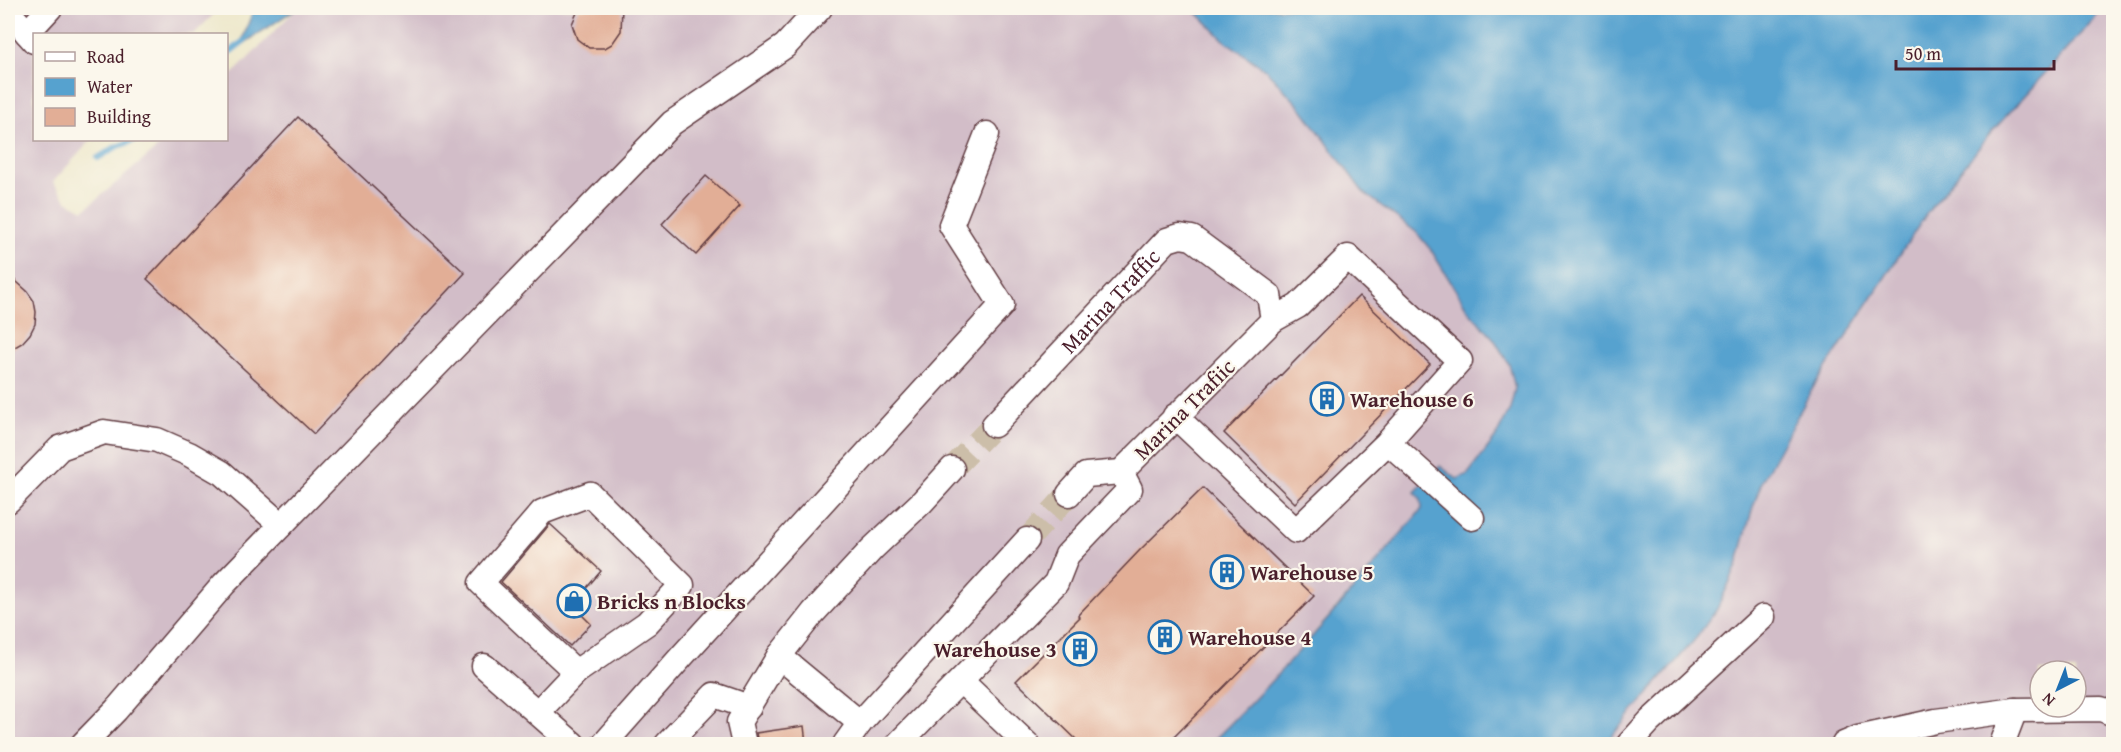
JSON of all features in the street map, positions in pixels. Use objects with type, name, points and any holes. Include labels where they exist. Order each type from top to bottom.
[{"type":"lane","points":[[34,33],[50,8]]},
{"type":"lane","points":[[83,744],[116,710],[224,584],[672,123],[785,46],[820,8]]},
{"type":"lane","points":[[8,11],[31,37]]},
{"type":"lane","points":[[604,744],[681,656],[1002,305],[951,225],[987,134]]},
{"type":"lane","name":"Marina Traffic","points":[[994,425],[1167,240],[1180,236],[1192,238],[1269,295],[1273,320]]},
{"type":"lane","name":"Marina Trafiic","points":[[1069,494],[1086,475],[1121,472],[1273,320],[1298,306],[1348,257],[1461,362],[1388,442]]},
{"type":"lane","points":[[1176,417],[1296,531],[1388,442],[1472,518]]},
{"type":"lane","points":[[8,501],[60,448],[104,432],[158,440],[189,454],[222,473],[281,525]]},
{"type":"lane","points":[[744,744],[739,722],[779,656],[872,549],[952,469]]},
{"type":"lane","points":[[898,744],[1056,583],[1067,555],[1130,489],[1121,472]]},
{"type":"lane","points":[[538,712],[576,672],[647,622],[682,585],[590,494],[542,512],[481,583],[576,672]]},
{"type":"lane","points":[[845,744],[860,723],[1027,540]]},
{"type":"lane","points":[[1629,744],[1649,722],[1763,617]]},
{"type":"lane","points":[[779,656],[860,723]]},
{"type":"lane","points":[[484,666],[573,744]]},
{"type":"lane","points":[[960,681],[1027,744]]},
{"type":"lane","points":[[667,744],[714,695],[749,707]]},
{"type":"lane","points":[[1844,744],[1858,738],[1936,721],[2015,710],[2101,709],[2114,714]]},
{"type":"lane","points":[[2002,744],[2015,710]]},
{"type":"shaded area","points":[[8,8],[220,8],[195,33],[33,33],[33,141],[90,141],[53,182],[67,201],[84,210],[166,141],[228,141],[228,79],[297,8],[1192,8],[1224,40],[1267,71],[1303,110],[1363,192],[1416,232],[1431,250],[1468,310],[1494,339],[1509,364],[1515,388],[1510,409],[1495,438],[1468,474],[1458,479],[1440,466],[1415,492],[1421,501],[1422,508],[1246,709],[1210,744],[8,744]]},
{"type":"shaded area","points":[[2104,8],[2113,8],[2113,744],[1605,744],[1697,637],[1752,510],[1762,481],[1814,386],[1927,213],[1989,135]]},
{"type":"water","points":[[254,8],[297,8],[240,46]]},
{"type":"water","points":[[1192,8],[2104,8],[1989,135],[1927,213],[1814,386],[1762,481],[1737,566],[1717,609],[1697,637],[1605,744],[1210,744],[1293,658],[1422,509],[1421,500],[1415,492],[1440,466],[1457,479],[1468,474],[1495,438],[1510,409],[1515,388],[1509,364],[1494,339],[1468,310],[1431,250],[1416,232],[1363,192],[1303,110],[1267,71],[1224,40]]},
{"type":"building","points":[[579,8],[622,8],[621,31],[612,44],[605,48],[589,48],[577,39],[572,24]]},
{"type":"building","points":[[298,117],[465,273],[314,434],[147,279]]},
{"type":"building","points":[[706,176],[740,206],[696,255],[662,224]]},
{"type":"building","points":[[8,274],[27,291],[34,301],[36,312],[35,324],[30,334],[22,343],[8,351]]},
{"type":"building","name":"Warehouse 6","points":[[1359,296],[1430,364],[1295,503],[1224,433]]},
{"type":"building","points":[[1203,488],[1314,596],[1167,744],[1081,744],[1016,681],[1080,617],[1078,615],[1141,549]]},
{"type":"building","points":[[550,524],[601,571],[572,605],[591,624],[570,646],[501,582]]},
{"type":"building","points":[[804,726],[806,744],[758,744],[756,733]]},
{"type":"waterway","points":[[228,53],[245,40]]},
{"type":"waterway","points":[[98,158],[116,147],[132,141]]},
{"type":"tunnel","points":[[952,469],[994,425]]},
{"type":"tunnel","points":[[1027,540],[1069,494]]},
{"type":"place","name":"Warehouse 6","points":[[1327,399]]},
{"type":"place","name":"Warehouse 5","points":[[1227,572]]},
{"type":"place","name":"Bricks n Blocks","points":[[574,601]]},
{"type":"place","name":"Warehouse 4","points":[[1165,637]]},
{"type":"place","name":"Warehouse 3","points":[[1080,649]]}]
